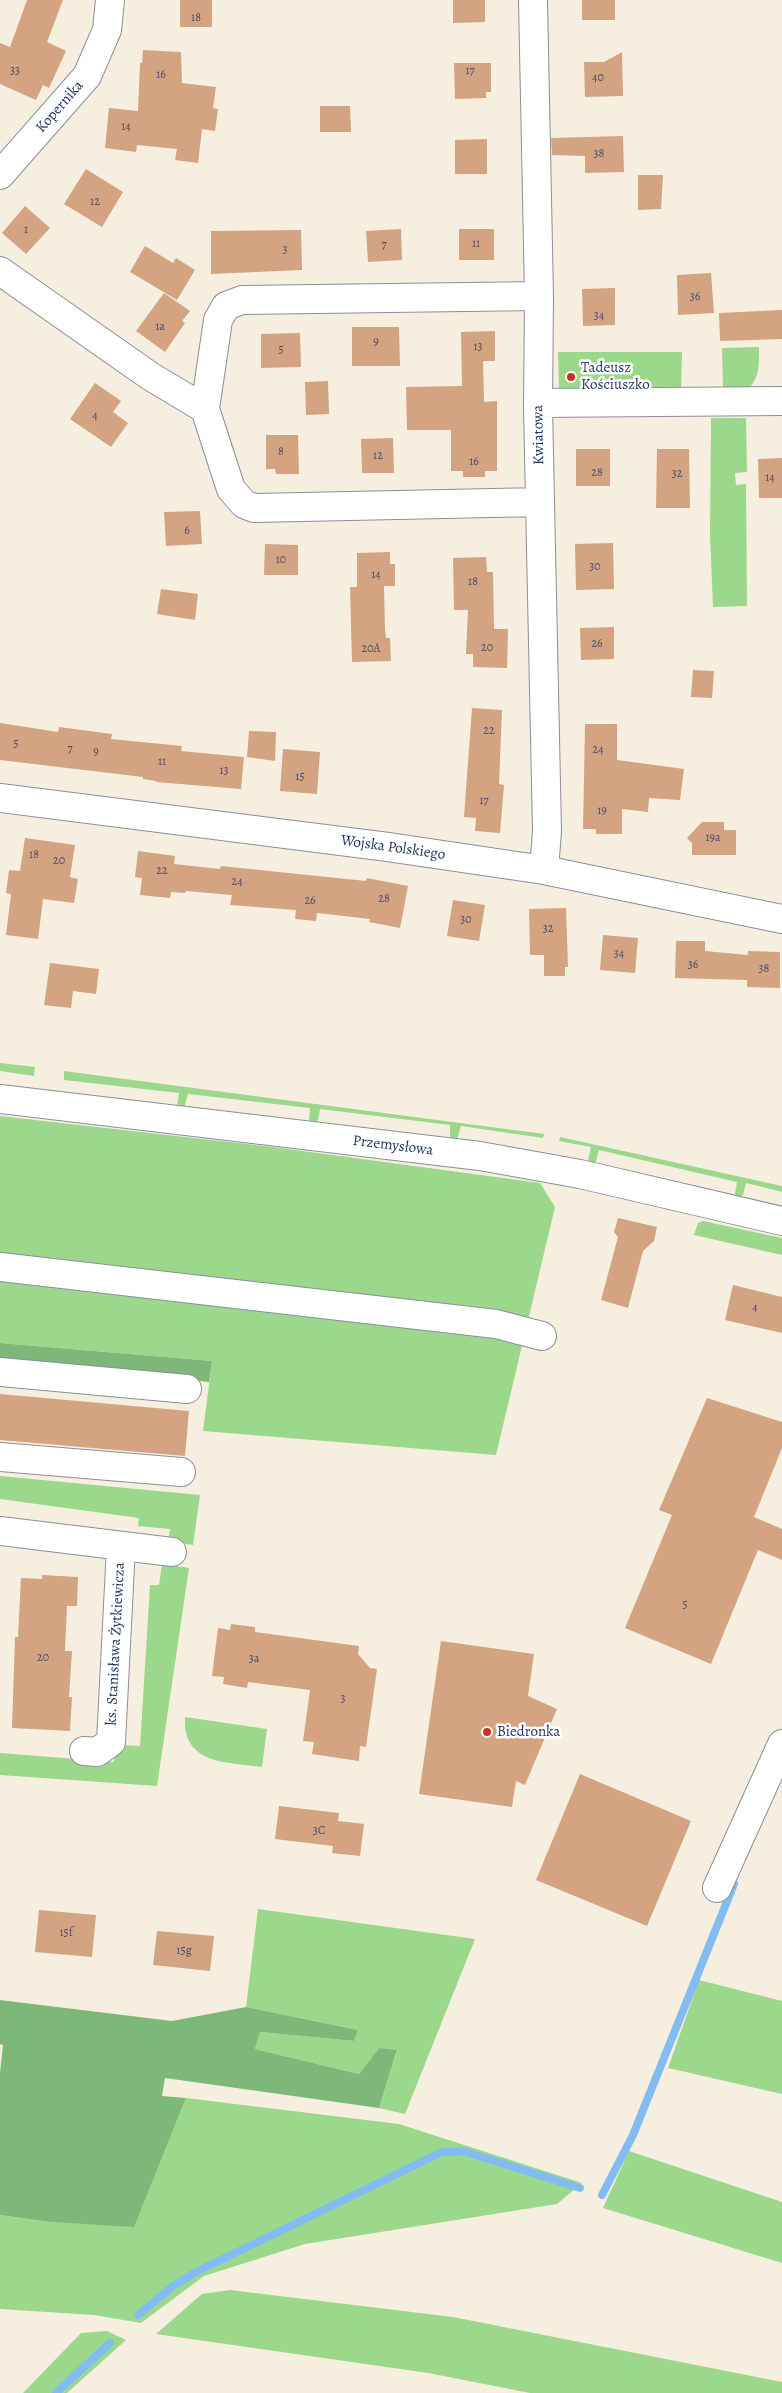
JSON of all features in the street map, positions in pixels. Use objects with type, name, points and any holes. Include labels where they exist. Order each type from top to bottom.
[{"type":"street","name":"Kopernika","points":[[0,175],[87,76],[106,30],[110,0]]},
{"type":"street","name":"Kwiatowa","points":[[533,0],[539,296],[538,404],[547,831],[544,870]]},
{"type":"street","points":[[0,271],[150,376],[205,409]]},
{"type":"street","points":[[539,296],[242,300],[226,306],[218,320],[205,409],[231,489],[244,504],[254,508],[540,502]]},
{"type":"street","points":[[538,404],[782,402]]},
{"type":"street","name":"Wojska Polskiego","points":[[0,798],[388,847],[544,870],[782,918]]},
{"type":"street","name":"Przemysłowa","points":[[0,1099],[480,1156],[580,1174],[782,1221]]},
{"type":"street","points":[[0,1267],[496,1324],[542,1336]]},
{"type":"street","points":[[0,1372],[187,1389]]},
{"type":"street","points":[[0,1457],[181,1472]]},
{"type":"street","name":"ks. Stanisława Żytkiewicza","points":[[0,1531],[172,1552]]},
{"type":"street","name":"ks. Stanisława Żytkiewicza","points":[[84,1751],[97,1752],[111,1742],[121,1547]]},
{"type":"street","points":[[717,1888],[782,1744]]},
{"type":"green space","points":[[759,347],[759,361],[753,384],[743,393],[723,388],[722,348]]},
{"type":"green space","points":[[558,352],[682,352],[681,394],[559,390]]},
{"type":"green space","points":[[711,418],[746,418],[747,472],[735,473],[736,485],[746,484],[747,606],[713,607],[710,536]]},
{"type":"green space","points":[[0,1063],[35,1067],[34,1076],[0,1071]]},
{"type":"green space","points":[[64,1071],[544,1134],[543,1138],[461,1126],[457,1140],[450,1139],[450,1125],[320,1109],[318,1121],[314,1123],[309,1120],[310,1108],[188,1094],[184,1108],[177,1106],[179,1093],[64,1080]]},
{"type":"green space","points":[[0,1116],[273,1147],[540,1183],[555,1207],[496,1455],[203,1431],[212,1361],[0,1343]]},
{"type":"green space","points":[[560,1137],[782,1186],[782,1192],[746,1183],[743,1195],[738,1197],[735,1194],[737,1182],[599,1150],[596,1161],[592,1164],[588,1160],[591,1147],[559,1141]]},
{"type":"green space","points":[[703,1221],[782,1238],[782,1255],[694,1235],[698,1223]]},
{"type":"green space","points":[[0,1343],[212,1361],[209,1382],[0,1360]]},
{"type":"green space","points":[[0,1476],[200,1495],[193,1545],[168,1542],[170,1529],[138,1526],[139,1518],[0,1499]]},
{"type":"green space","points":[[162,1564],[189,1568],[157,1786],[0,1775],[0,1753],[114,1762],[115,1751],[121,1745],[140,1746],[150,1585],[159,1585]]},
{"type":"green space","points":[[185,1717],[267,1729],[262,1767],[222,1762],[199,1753],[191,1744],[186,1733]]},
{"type":"green space","points":[[258,1909],[475,1939],[405,2114],[379,2108],[397,2051],[379,2048],[359,2074],[255,2049],[260,2032],[354,2041],[358,2030],[246,2007]]},
{"type":"green space","points":[[699,1980],[782,2001],[782,2094],[668,2068]]},
{"type":"green space","points":[[0,2000],[172,2021],[246,2007],[358,2030],[354,2041],[260,2032],[255,2049],[359,2074],[379,2048],[397,2050],[379,2108],[165,2078],[162,2096],[186,2098],[134,2227],[50,2222],[0,2215],[0,2073],[3,2045],[0,2044]]},
{"type":"green space","points":[[186,2098],[399,2124],[582,2183],[557,2204],[305,2244],[204,2276],[141,2323],[94,2315],[0,2309],[0,2215],[50,2222],[134,2226]]},
{"type":"green space","points":[[629,2151],[782,2202],[782,2263],[603,2208]]},
{"type":"green space","points":[[230,2290],[453,2317],[782,2382],[782,2393],[530,2393],[428,2373],[156,2334],[202,2294]]},
{"type":"green space","points":[[107,2331],[126,2340],[67,2393],[23,2393],[81,2333]]},
{"type":"building","points":[[27,0],[63,0],[47,42],[66,51],[49,88],[43,85],[36,100],[0,84],[0,43],[10,47]]},
{"type":"building","points":[[180,0],[212,0],[212,27],[180,27]]},
{"type":"building","points":[[453,0],[485,0],[485,22],[453,23]]},
{"type":"building","points":[[582,0],[615,0],[615,20],[582,20]]},
{"type":"building","points":[[143,50],[181,52],[182,83],[216,87],[213,108],[218,109],[215,131],[202,129],[198,163],[175,160],[177,149],[137,145],[136,152],[105,148],[109,108],[138,111],[140,63],[142,63]]},
{"type":"building","points":[[622,52],[623,96],[585,97],[584,62],[604,62]]},
{"type":"building","points":[[454,63],[491,63],[491,92],[486,92],[486,98],[455,99]]},
{"type":"building","points":[[320,106],[350,106],[351,132],[320,132]]},
{"type":"building","points":[[623,136],[624,172],[585,173],[585,156],[552,155],[551,138]]},
{"type":"building","points":[[487,139],[487,174],[455,174],[455,140]]},
{"type":"building","points":[[86,169],[123,192],[102,227],[64,204]]},
{"type":"building","points":[[638,175],[663,175],[661,209],[638,210]]},
{"type":"building","points":[[25,206],[50,228],[26,254],[2,233]]},
{"type":"building","points":[[401,229],[402,260],[368,262],[366,231]]},
{"type":"building","points":[[459,229],[494,229],[494,260],[459,260]]},
{"type":"building","points":[[301,230],[302,270],[211,274],[211,231]]},
{"type":"building","points":[[145,246],[173,263],[176,258],[195,270],[177,300],[130,272]]},
{"type":"building","points":[[711,273],[714,313],[678,315],[677,275]]},
{"type":"building","points":[[615,288],[615,325],[583,326],[582,289]]},
{"type":"building","points":[[164,293],[190,311],[182,321],[185,323],[165,352],[136,331]]},
{"type":"building","points":[[782,310],[782,339],[720,341],[719,313]]},
{"type":"building","points":[[352,327],[399,327],[400,366],[352,366]]},
{"type":"building","points":[[495,331],[495,361],[483,361],[484,402],[497,401],[497,471],[485,471],[485,477],[463,477],[463,471],[451,471],[451,430],[407,430],[406,387],[462,386],[461,332]]},
{"type":"building","points":[[300,333],[301,367],[261,368],[261,334]]},
{"type":"building","points":[[328,381],[329,414],[306,415],[305,382]]},
{"type":"building","points":[[95,383],[121,401],[113,412],[128,423],[111,447],[70,419]]},
{"type":"building","points":[[266,435],[298,435],[299,474],[276,474],[275,469],[266,469]]},
{"type":"building","points":[[393,438],[394,473],[362,473],[361,439]]},
{"type":"building","points":[[576,449],[610,449],[610,486],[576,486]]},
{"type":"building","points":[[657,449],[689,449],[690,508],[656,508]]},
{"type":"building","points":[[782,458],[782,498],[759,498],[758,459]]},
{"type":"building","points":[[200,511],[202,544],[166,546],[164,512]]},
{"type":"building","points":[[613,543],[614,589],[576,590],[575,544]]},
{"type":"building","points":[[265,544],[298,545],[298,575],[264,575]]},
{"type":"building","points":[[390,552],[390,564],[395,564],[395,586],[384,586],[385,629],[386,638],[390,638],[391,661],[352,662],[350,587],[357,587],[357,553]]},
{"type":"building","points":[[486,557],[487,572],[493,572],[494,629],[508,629],[507,668],[473,667],[473,654],[466,654],[468,610],[454,610],[453,558]]},
{"type":"building","points":[[161,589],[198,594],[195,620],[157,614]]},
{"type":"building","points":[[614,627],[614,659],[581,660],[580,628]]},
{"type":"building","points":[[693,670],[714,671],[712,698],[691,697]]},
{"type":"building","points":[[472,708],[502,710],[499,784],[504,785],[500,833],[475,831],[476,818],[464,817]]},
{"type":"building","points":[[0,723],[58,732],[59,727],[112,734],[111,739],[182,746],[181,751],[244,757],[241,789],[156,782],[143,779],[143,777],[0,760]]},
{"type":"building","points":[[585,724],[617,724],[617,760],[684,769],[680,800],[649,798],[648,812],[622,809],[622,834],[596,834],[596,829],[583,829]]},
{"type":"building","points":[[249,731],[276,732],[275,761],[247,757]]},
{"type":"building","points":[[283,749],[320,752],[317,794],[280,791]]},
{"type":"building","points":[[702,822],[724,822],[724,830],[736,830],[736,855],[692,855],[692,843],[687,838]]},
{"type":"building","points":[[25,838],[75,845],[70,877],[78,879],[74,903],[43,899],[38,939],[6,935],[11,894],[6,893],[9,870],[20,871]]},
{"type":"building","points":[[138,851],[175,856],[174,864],[220,869],[221,866],[366,881],[367,878],[408,886],[400,928],[369,922],[370,919],[317,913],[316,921],[295,919],[296,910],[230,905],[232,895],[186,891],[185,893],[171,892],[170,898],[140,895],[142,878],[135,877]]},
{"type":"building","points":[[453,900],[485,905],[479,941],[447,936]]},
{"type":"building","points":[[566,908],[568,967],[565,967],[565,976],[544,976],[544,955],[530,955],[529,909]]},
{"type":"building","points":[[603,935],[638,938],[635,973],[600,970]]},
{"type":"building","points":[[676,941],[705,941],[705,951],[748,955],[748,951],[780,952],[780,988],[747,987],[747,980],[675,978]]},
{"type":"building","points":[[50,963],[99,969],[96,994],[73,991],[71,1008],[44,1005]]},
{"type":"building","points":[[618,1218],[657,1227],[654,1241],[643,1251],[628,1308],[601,1300],[618,1237],[614,1232]]},
{"type":"building","points":[[733,1285],[782,1297],[782,1333],[725,1320]]},
{"type":"building","points":[[0,1394],[189,1411],[185,1456],[0,1440]]},
{"type":"building","points":[[707,1398],[782,1422],[782,1448],[754,1517],[782,1529],[782,1560],[758,1550],[711,1664],[625,1628],[672,1515],[659,1510]]},
{"type":"building","points":[[42,1575],[78,1577],[77,1606],[67,1606],[65,1651],[72,1651],[69,1697],[72,1697],[70,1731],[12,1728],[15,1637],[18,1637],[21,1578],[42,1579]]},
{"type":"building","points":[[231,1624],[255,1627],[255,1632],[359,1646],[358,1654],[370,1668],[377,1669],[366,1747],[360,1746],[359,1761],[312,1754],[314,1742],[303,1741],[310,1690],[248,1682],[247,1688],[223,1684],[224,1677],[212,1676],[218,1628],[230,1630]]},
{"type":"building","name":"Biedronka","points":[[441,1641],[534,1654],[528,1696],[557,1709],[525,1785],[516,1781],[512,1807],[419,1794]]},
{"type":"building","points":[[580,1774],[691,1821],[647,1926],[536,1880]]},
{"type":"building","points":[[279,1806],[339,1813],[338,1821],[364,1824],[360,1856],[332,1853],[333,1846],[275,1839]]},
{"type":"building","points":[[39,1910],[96,1915],[92,1957],[35,1952]]},
{"type":"building","points":[[157,1931],[214,1936],[210,1971],[153,1965]]},
{"type":"waterway","points":[[602,2195],[633,2135],[734,1884]]},
{"type":"waterway","points":[[138,2315],[173,2286],[196,2272],[442,2152],[463,2151],[580,2188]]},
{"type":"waterway","points":[[56,2393],[110,2343]]},
{"type":"place","name":"Tadeusz Kościuszko","points":[[571,377]]},
{"type":"place","name":"Biedronka","points":[[487,1732]]}]
